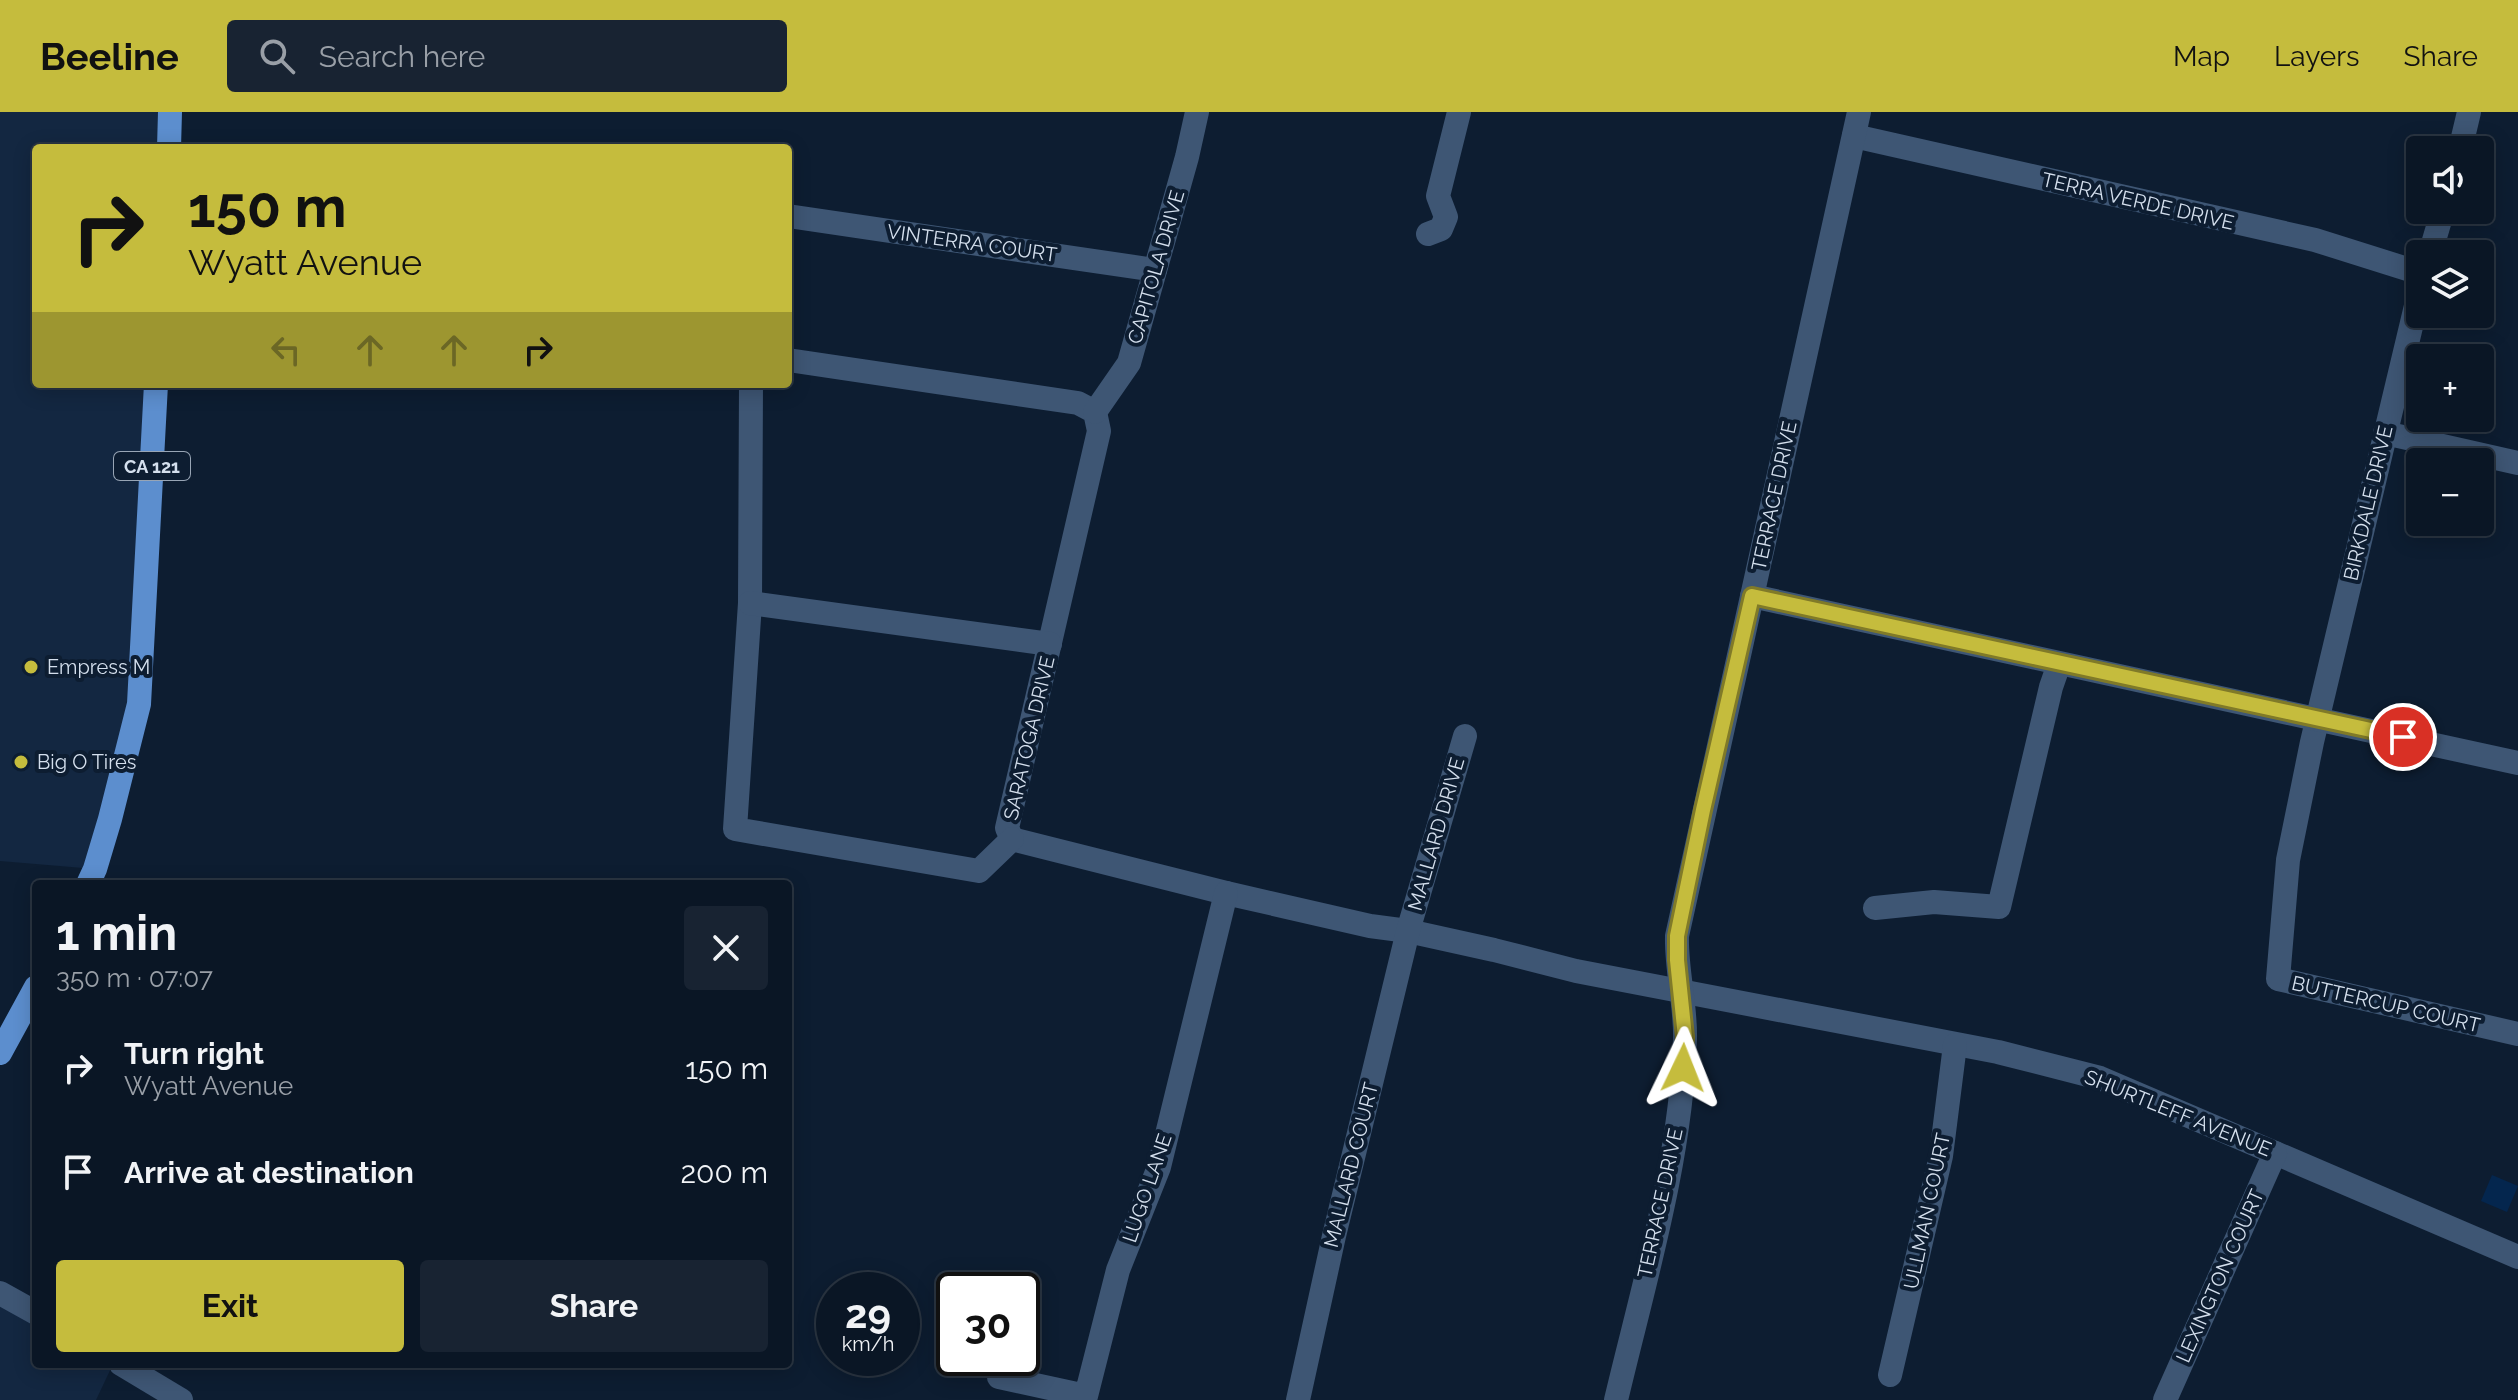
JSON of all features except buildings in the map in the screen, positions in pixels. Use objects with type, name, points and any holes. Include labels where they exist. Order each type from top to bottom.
[{"type":"main road","points":[[169,144],[170,112]]},
{"type":"main road","name":"CA 121","points":[[90,880],[110,819],[139,704],[156,388]]},
{"type":"main road","points":[[0,1053],[32,994]]},
{"type":"street","name":"CAPITOLA DRIVE","points":[[1095,412],[1129,363],[1197,112]]},
{"type":"street","points":[[1428,234],[1441,229],[1446,217],[1438,196],[1459,112]]},
{"type":"street","points":[[2463,136],[2469,112]]},
{"type":"street","name":"TERRA VERDE DRIVE","points":[[1856,124],[2315,240],[2406,269]]},
{"type":"street","name":"TERRACE DRIVE","points":[[1616,1400],[1670,1167],[1680,1099],[1685,1037],[1677,936],[1856,124]]},
{"type":"street","name":"VINTERRA COURT","points":[[792,217],[1155,270]]},
{"type":"street","name":"BIRKDALE DRIVE","points":[[2317,718],[2411,328]]},
{"type":"street","points":[[792,361],[1078,403],[1095,412]]},
{"type":"street","points":[[751,388],[750,603],[735,829],[979,871],[1012,839]]},
{"type":"street","name":"SARATOGA DRIVE","points":[[1095,412],[1099,431],[1007,828],[1012,839],[1370,926],[1408,931],[1680,992]]},
{"type":"street","points":[[2385,433],[2518,463]]},
{"type":"street","points":[[1752,596],[2518,763]]},
{"type":"street","points":[[750,603],[1050,644]]},
{"type":"street","points":[[1875,908],[1934,902],[1999,907],[2059,664]]},
{"type":"street","name":"BUTTERCUP COURT","points":[[2317,718],[2288,860],[2278,979],[2518,1034]]},
{"type":"street","name":"MALLARD DRIVE","points":[[1408,931],[1465,736]]},
{"type":"street","name":"LUGO LANE","points":[[999,1377],[1086,1396],[1118,1270],[1159,1167],[1226,893]]},
{"type":"street","name":"MALLARD COURT","points":[[1298,1400],[1408,931]]},
{"type":"street","name":"SHURTLEFF AVENUE","points":[[1680,992],[1998,1052],[2100,1078],[2518,1257]]},
{"type":"street","name":"ULLMAN COURT","points":[[1890,1375],[1941,1156],[1955,1045]]},
{"type":"street","name":"LEXINGTON COURT","points":[[2165,1400],[2275,1153]]},
{"type":"street","points":[[0,1293],[32,1311]]},
{"type":"street","points":[[128,1368],[181,1400]]},
{"type":"shaded area","points":[[0,112],[170,112],[169,144],[32,144],[32,388],[156,388],[145,630],[95,869],[0,861]]},
{"type":"shaded area","points":[[2492,1175],[2518,1186],[2507,1212],[2481,1201]]},
{"type":"shaded area","points":[[0,1293],[32,1311],[32,1368],[111,1368],[96,1400],[0,1400]]},
{"type":"place","name":"Empress M","points":[[31,667]]},
{"type":"place","name":"Big O Tires","points":[[21,762]]},
{"type":"route","points":[[1683,1068],[1685,1037],[1677,936],[1752,596],[2403,737]]}]
